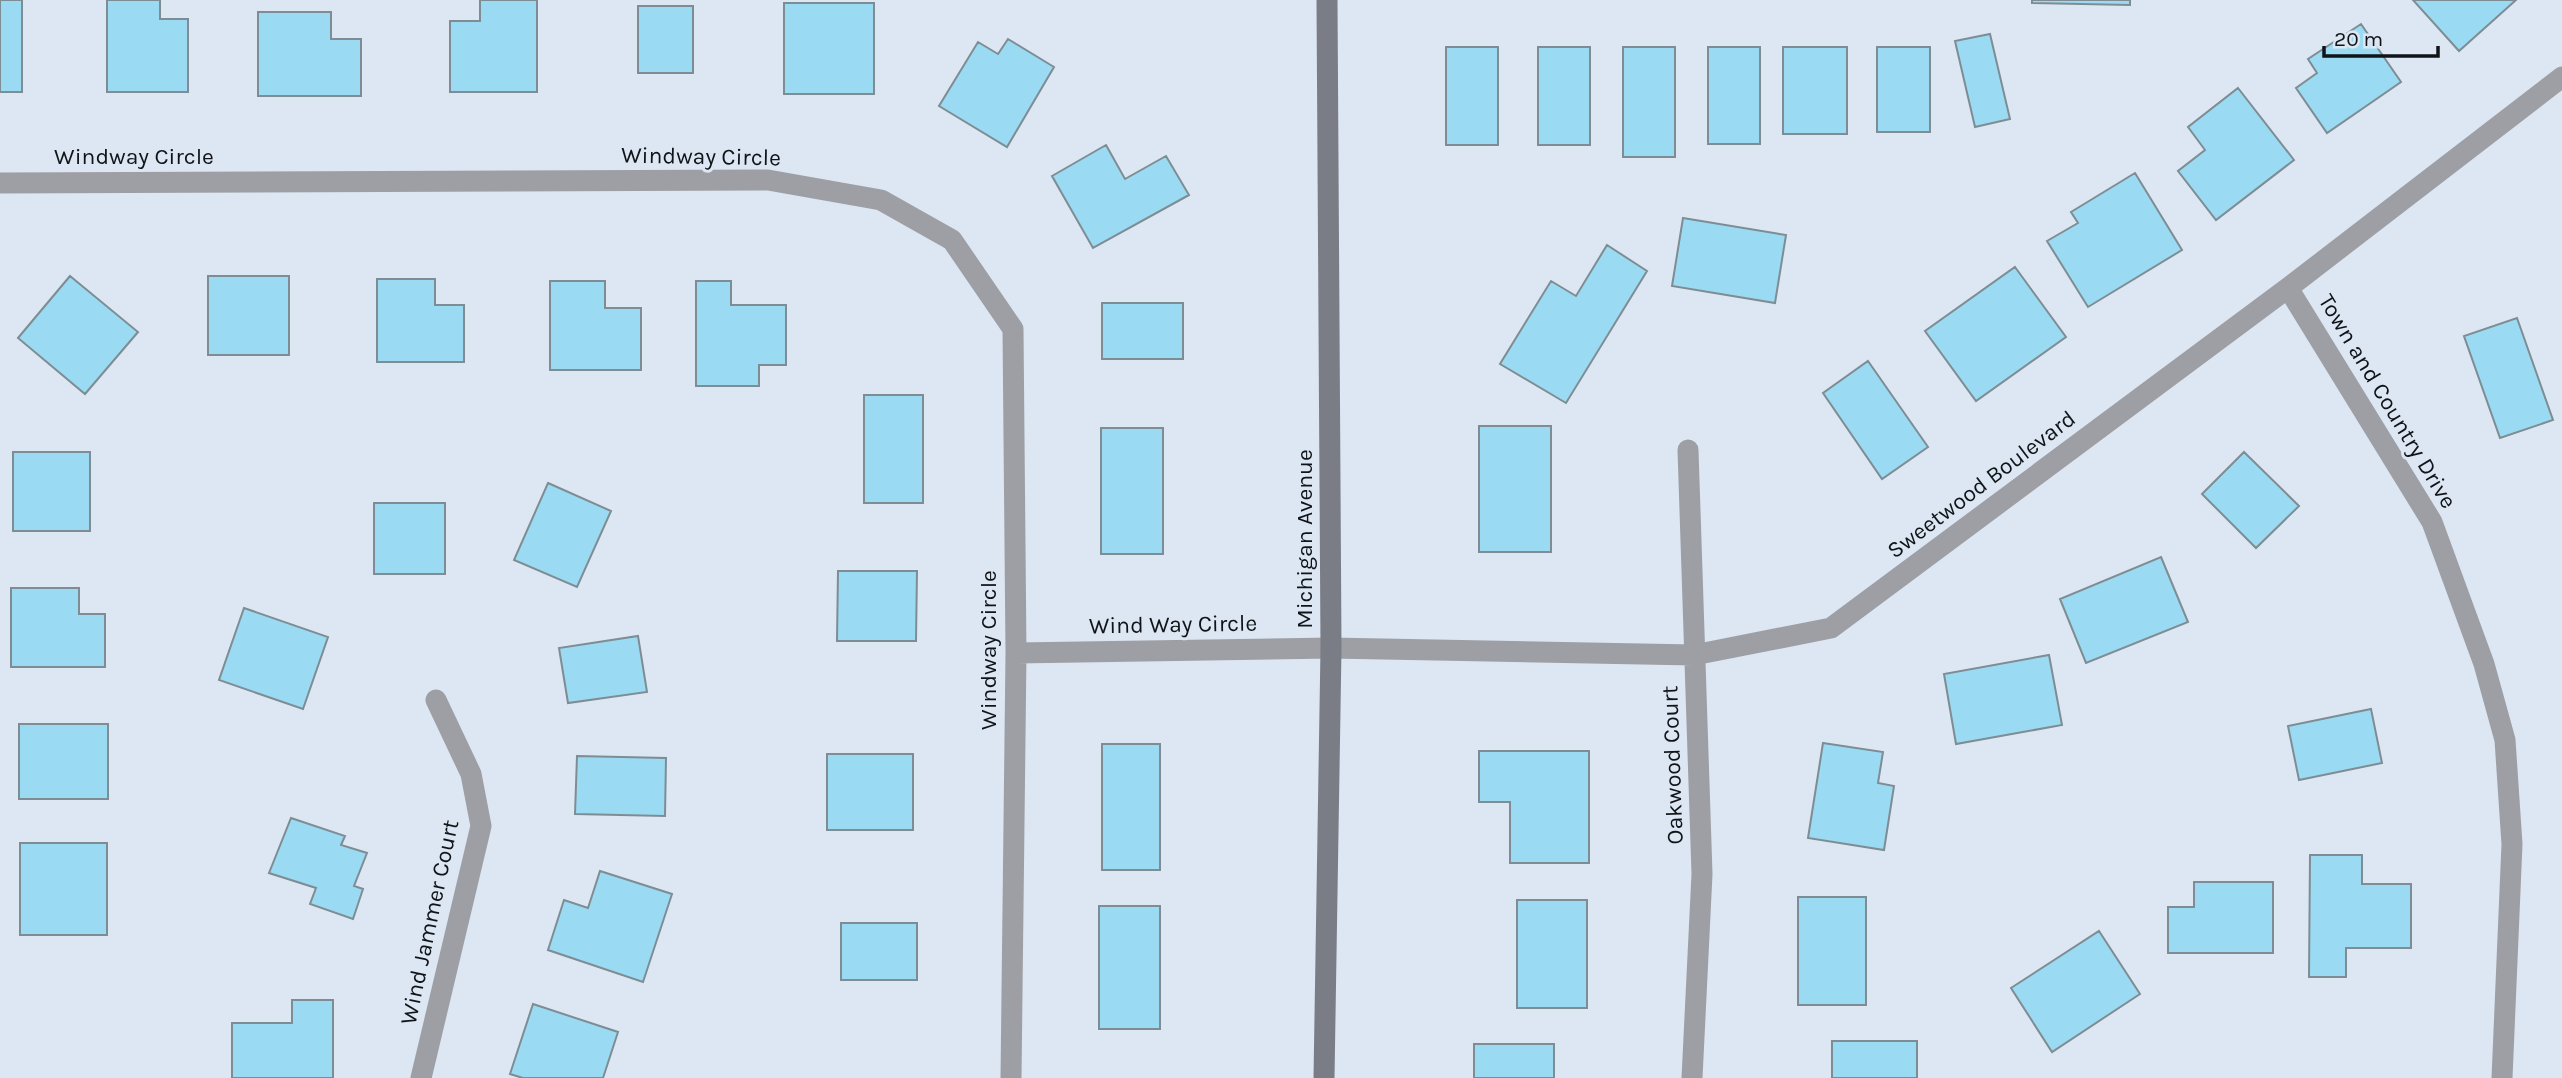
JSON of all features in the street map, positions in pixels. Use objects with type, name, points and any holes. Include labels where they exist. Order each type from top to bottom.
[{"type":"main road","name":"Michigan Avenue","points":[[1325,1078],[1331,648],[1327,0]]},
{"type":"street","name":"Sweetwood Boulevard","points":[[1331,648],[1694,655],[1830,628],[2288,288],[2562,77]]},
{"type":"street","name":"Windway Circle","points":[[0,183],[768,180],[881,200],[952,240],[1013,329],[1016,653],[1011,1078]]},
{"type":"street","name":"Town and Country Drive","points":[[2288,288],[2432,522],[2484,664],[2505,740],[2512,844],[2502,1078]]},
{"type":"street","name":"Oakwood Court","points":[[1688,450],[1702,874],[1692,1078]]},
{"type":"street","name":"Wind Way Circle","points":[[1016,653],[1331,648]]},
{"type":"street","name":"Wind Jammer Court","points":[[421,1078],[481,826],[471,774],[436,700]]},
{"type":"building","points":[[0,0],[22,0],[22,92],[0,92]]},
{"type":"building","points":[[107,0],[160,0],[160,19],[188,19],[188,92],[107,92]]},
{"type":"building","points":[[480,0],[537,0],[537,92],[450,92],[450,21],[480,21]]},
{"type":"building","points":[[2032,0],[2130,0],[2130,5],[2032,3]]},
{"type":"building","points":[[2413,0],[2516,0],[2459,51]]},
{"type":"building","points":[[784,3],[874,3],[874,94],[784,94]]},
{"type":"building","points":[[638,6],[693,6],[693,73],[638,73]]},
{"type":"building","points":[[258,12],[331,12],[331,39],[361,39],[361,96],[258,96]]},
{"type":"building","points":[[2361,24],[2401,82],[2327,133],[2296,88],[2317,73],[2308,59]]},
{"type":"building","points":[[1990,34],[2010,119],[1975,127],[1955,41]]},
{"type":"building","points":[[1008,39],[1054,67],[1007,147],[939,106],[978,42],[998,54]]},
{"type":"building","points":[[1446,47],[1498,47],[1498,145],[1446,145]]},
{"type":"building","points":[[1538,47],[1590,47],[1590,145],[1538,145]]},
{"type":"building","points":[[1623,47],[1675,47],[1675,157],[1623,157]]},
{"type":"building","points":[[1708,47],[1760,47],[1760,144],[1708,144]]},
{"type":"building","points":[[1783,47],[1847,47],[1847,134],[1783,134]]},
{"type":"building","points":[[1877,47],[1930,47],[1930,132],[1877,132]]},
{"type":"building","points":[[2238,88],[2294,160],[2216,220],[2178,171],[2205,150],[2188,127]]},
{"type":"building","points":[[1106,145],[1125,179],[1166,156],[1189,195],[1093,248],[1052,176]]},
{"type":"building","points":[[2135,173],[2182,250],[2088,307],[2047,241],[2078,223],[2071,212]]},
{"type":"building","points":[[1683,218],[1786,235],[1775,303],[1672,286]]},
{"type":"building","points":[[1607,245],[1647,271],[1566,403],[1500,364],[1551,281],[1576,296]]},
{"type":"building","points":[[2015,267],[2066,337],[1976,401],[1925,331]]},
{"type":"building","points":[[70,276],[138,332],[85,394],[18,338]]},
{"type":"building","points":[[208,276],[289,276],[289,355],[208,355]]},
{"type":"building","points":[[377,279],[435,279],[435,305],[464,305],[464,362],[377,362]]},
{"type":"building","points":[[550,281],[605,281],[605,308],[641,308],[641,370],[550,370]]},
{"type":"building","points":[[696,281],[731,281],[731,305],[786,305],[786,365],[759,365],[759,386],[696,386]]},
{"type":"building","points":[[1102,303],[1183,303],[1183,359],[1102,359]]},
{"type":"building","points":[[2517,318],[2553,420],[2500,438],[2464,336]]},
{"type":"building","points":[[1868,361],[1928,447],[1882,479],[1823,393]]},
{"type":"building","points":[[864,395],[923,395],[923,503],[864,503]]},
{"type":"building","points":[[1479,426],[1551,426],[1551,552],[1479,552]]},
{"type":"building","points":[[1101,428],[1163,428],[1163,554],[1101,554]]},
{"type":"building","points":[[13,452],[90,452],[90,531],[13,531]]},
{"type":"building","points":[[2244,452],[2299,506],[2256,548],[2202,494]]},
{"type":"building","points":[[548,483],[611,511],[577,587],[514,560]]},
{"type":"building","points":[[374,503],[445,503],[445,574],[374,574]]},
{"type":"building","points":[[2161,557],[2188,622],[2086,663],[2060,599]]},
{"type":"building","points":[[838,571],[917,571],[916,641],[837,641]]},
{"type":"building","points":[[11,588],[79,588],[79,614],[105,614],[105,667],[11,667]]},
{"type":"building","points":[[244,608],[328,637],[303,709],[219,680]]},
{"type":"building","points":[[638,636],[647,692],[568,703],[559,648]]},
{"type":"building","points":[[2049,655],[2062,725],[1956,744],[1944,674]]},
{"type":"building","points":[[2371,709],[2382,763],[2299,780],[2288,726]]},
{"type":"building","points":[[19,724],[108,724],[108,799],[19,799]]},
{"type":"building","points":[[1823,743],[1883,752],[1878,783],[1894,786],[1884,850],[1808,838]]},
{"type":"building","points":[[1102,744],[1160,744],[1160,870],[1102,870]]},
{"type":"building","points":[[1479,751],[1589,751],[1589,863],[1510,863],[1510,802],[1479,802]]},
{"type":"building","points":[[827,754],[913,754],[913,830],[827,830]]},
{"type":"building","points":[[577,756],[666,758],[665,816],[575,814]]},
{"type":"building","points":[[291,818],[345,836],[341,845],[367,853],[354,886],[363,889],[353,919],[310,904],[316,888],[269,873]]},
{"type":"building","points":[[20,843],[107,843],[107,935],[20,935]]},
{"type":"building","points":[[2310,855],[2362,855],[2362,884],[2411,884],[2411,948],[2346,948],[2346,977],[2309,977]]},
{"type":"building","points":[[600,871],[672,894],[643,982],[548,950],[564,900],[588,908]]},
{"type":"building","points":[[2194,882],[2273,882],[2273,953],[2168,953],[2168,907],[2194,907]]},
{"type":"building","points":[[1798,897],[1866,897],[1866,1005],[1798,1005]]},
{"type":"building","points":[[1517,900],[1587,900],[1587,1008],[1517,1008]]},
{"type":"building","points":[[1099,906],[1160,906],[1160,1029],[1099,1029]]},
{"type":"building","points":[[841,923],[917,923],[917,980],[841,980]]},
{"type":"building","points":[[2099,931],[2140,994],[2052,1052],[2011,988]]},
{"type":"building","points":[[292,1000],[333,1000],[333,1078],[232,1078],[232,1023],[292,1023]]},
{"type":"building","points":[[533,1004],[618,1032],[603,1078],[523,1078],[510,1074]]},
{"type":"building","points":[[1832,1041],[1917,1041],[1917,1078],[1832,1078]]},
{"type":"building","points":[[1474,1044],[1554,1044],[1554,1078],[1474,1078]]}]
